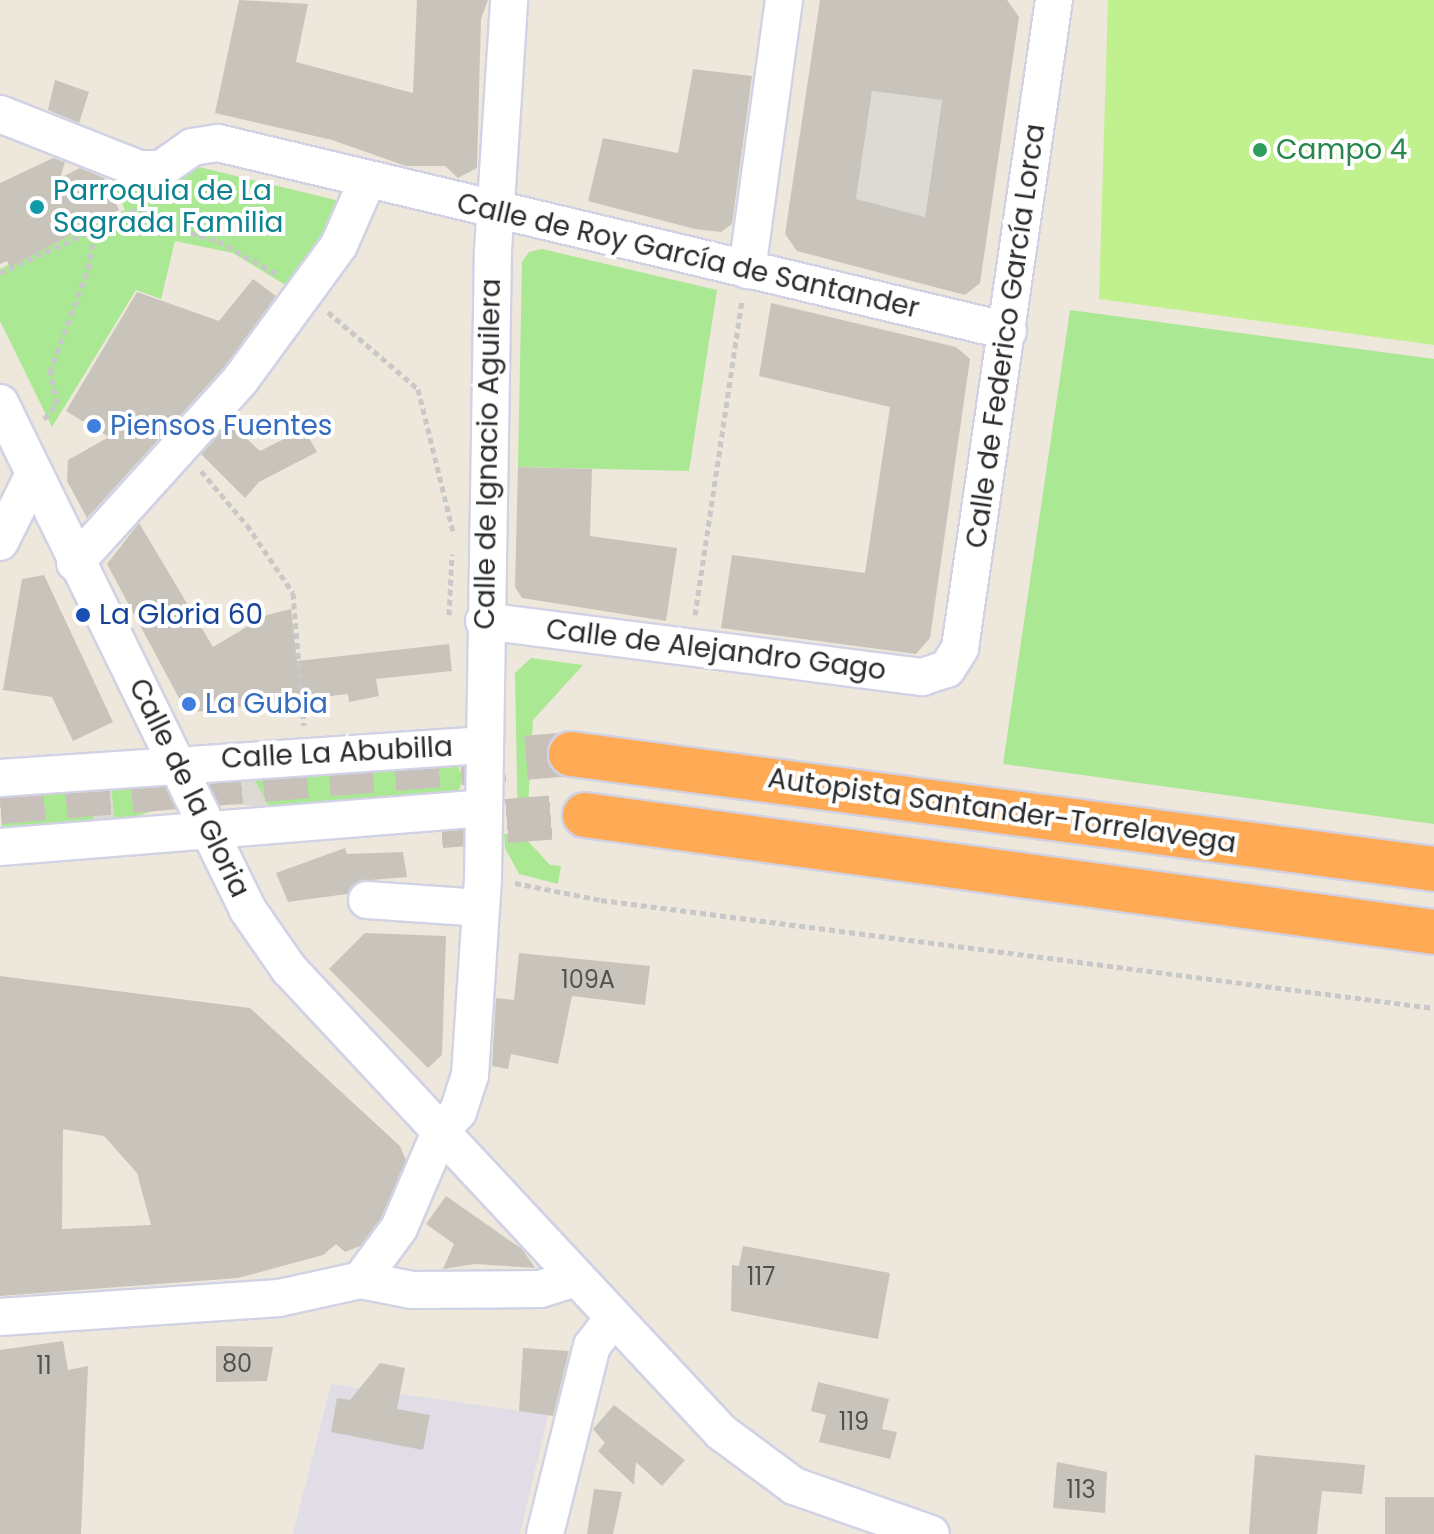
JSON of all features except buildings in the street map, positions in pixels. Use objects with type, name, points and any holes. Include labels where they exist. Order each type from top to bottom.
[{"type":"highway","name":"Autopista Santander-Torrelavega","points":[[571,754],[1434,869]]},
{"type":"highway","name":"Autopista Santander-Torrelavega","points":[[585,815],[1434,932]]},
{"type":"street","name":"Calle de Ignacio Aguilera","points":[[441,1130],[458,1112],[470,1075],[482,892],[482,745],[468,625],[509,0]]},
{"type":"street","points":[[747,270],[784,0]]},
{"type":"street","name":"Calle de Federico García Lorca","points":[[947,669],[960,648],[1054,0]]},
{"type":"street","points":[[0,114],[113,161],[161,169]]},
{"type":"street","name":"Calle de Roy García de Santander","points":[[161,169],[192,147],[218,143],[1008,331]]},
{"type":"street","points":[[75,563],[177,451],[304,295],[351,223],[368,179]]},
{"type":"street","name":"Calle de la Gloria","points":[[0,403],[75,563],[210,826],[248,910],[289,969],[441,1130],[611,1321],[721,1432],[794,1486],[931,1534]]},
{"type":"street","points":[[0,542],[34,474]]},
{"type":"street","name":"Calle de Alejandro Gago","points":[[468,625],[690,647],[922,677],[947,669]]},
{"type":"street","name":"Calle La Abubilla","points":[[0,778],[178,762],[482,745]]},
{"type":"street","points":[[0,847],[210,826],[483,808]]},
{"type":"street","points":[[367,900],[482,892]]},
{"type":"street","points":[[361,1280],[399,1228],[441,1130]]},
{"type":"street","points":[[0,1317],[279,1298],[361,1280],[412,1290],[540,1289],[573,1279]]},
{"type":"street","points":[[545,1534],[592,1346],[611,1321]]},
{"type":"path","points":[[0,273],[142,208],[161,169]]},
{"type":"path","points":[[142,208],[162,225],[257,258],[370,342],[418,389],[454,536],[447,599],[468,625]]},
{"type":"path","points":[[15,436],[52,415],[57,404],[50,372],[88,269],[95,230]]},
{"type":"path","points":[[690,647],[747,270]]},
{"type":"path","points":[[177,451],[220,491],[293,593],[305,743]]},
{"type":"path","points":[[482,892],[601,900],[1434,1008]]},
{"type":"shaded area","points":[[944,85],[926,208],[936,224],[854,213],[872,91],[927,98]]},
{"type":"shaded area","points":[[247,766],[269,807],[226,804],[224,777]]},
{"type":"shaded area","points":[[111,781],[114,824],[94,825],[91,782]]},
{"type":"shaded area","points":[[331,1384],[548,1415],[520,1534],[293,1534]]},
{"type":"green space","name":"Campo 4","points":[[1108,0],[1434,0],[1434,345],[1099,299]]},
{"type":"green space","points":[[195,166],[348,203],[295,291],[233,253],[175,241],[161,299],[136,290],[52,427],[0,321],[0,269],[125,210],[109,173]]},
{"type":"green space","points":[[542,249],[717,290],[689,471],[518,467],[522,262],[529,252]]},
{"type":"green space","points":[[1070,310],[1434,359],[1434,824],[1003,764]]},
{"type":"green space","points":[[531,658],[583,665],[533,720],[526,839],[550,865],[561,866],[558,884],[519,874],[505,848],[504,834],[518,834],[515,673]]},
{"type":"green space","points":[[457,762],[463,779],[458,793],[269,807],[247,766]]},
{"type":"green space","points":[[111,781],[154,786],[155,810],[114,824]]},
{"type":"green space","points":[[91,782],[94,825],[2,831],[0,788]]},
{"type":"tunnel","points":[[0,802],[571,754]]},
{"type":"tunnel","points":[[441,826],[585,815]]},
{"type":"place","name":"Campo 4","points":[[1260,150]]},
{"type":"place","name":"Parroquia de La Sagrada Familia","points":[[37,207]]},
{"type":"place","name":"Piensos Fuentes","points":[[94,426]]},
{"type":"place","name":"La Gloria 60","points":[[83,615]]},
{"type":"place","name":"La Gubia","points":[[189,704]]}]
